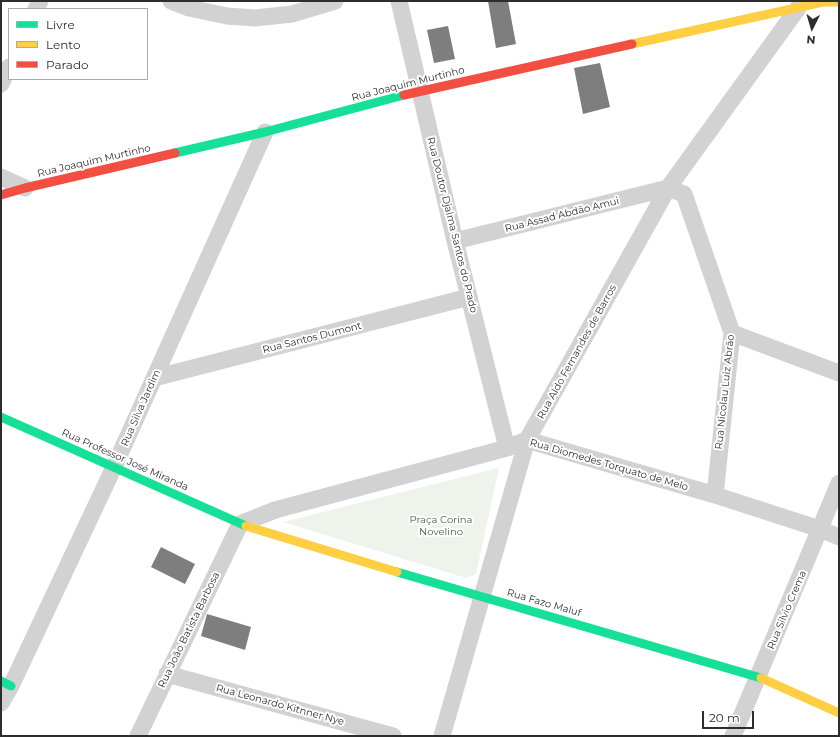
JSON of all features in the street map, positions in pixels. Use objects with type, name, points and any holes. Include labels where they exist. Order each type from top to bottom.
[{"type":"street","points":[[171,1],[189,8],[227,16],[255,18],[292,14],[335,1]]},
{"type":"street","name":"Rua Doutor Djalma Santos do Prado","points":[[399,1],[455,241],[507,448]]},
{"type":"street","name":"Rua Joaquim Murtinho","points":[[1,195],[25,188],[265,132],[420,91],[798,8],[823,1],[839,2]]},
{"type":"street","name":"Rua Aldo Fernandes de Barros","points":[[442,736],[527,440],[668,188],[798,8]]},
{"type":"street","points":[[1,84],[8,69]]},
{"type":"street","name":"Rua Silva Jardim","points":[[1,703],[6,684],[114,467],[265,132]]},
{"type":"street","points":[[1,177],[25,188]]},
{"type":"street","name":"Rua Assad Abdão Amui","points":[[455,241],[668,188]]},
{"type":"street","name":"Rua Nicolau Luiz Abrão","points":[[668,188],[684,194],[732,333],[715,495]]},
{"type":"street","name":"Rua Santos Dumont","points":[[154,378],[469,297]]},
{"type":"street","points":[[732,333],[839,373]]},
{"type":"street","name":"Rua Professor José Miranda","points":[[1,417],[240,524]]},
{"type":"street","name":"Rua Diomedes Torquato de Melo","points":[[240,524],[275,510],[507,448],[527,440],[715,495],[820,528],[839,537]]},
{"type":"street","name":"Rua Silvio Crema","points":[[733,736],[839,483]]},
{"type":"street","name":"Rua Fazo Maluf","points":[[240,524],[759,677],[839,713]]},
{"type":"street","name":"Rua João Batista Barbosa","points":[[138,736],[240,524]]},
{"type":"street","name":"Rua Leonardo Kitnner Nye","points":[[167,674],[393,736]]},
{"type":"green space","name":"Praça Corina Novelino","points":[[499,468],[476,574],[466,578],[283,522]]},
{"type":"building","points":[[488,1],[508,1],[516,44],[496,48]]},
{"type":"building","points":[[448,26],[455,59],[434,63],[427,30]]},
{"type":"building","points":[[600,63],[610,107],[583,114],[574,68]]},
{"type":"building","points":[[161,547],[195,564],[185,584],[151,567]]},
{"type":"building","points":[[207,614],[251,627],[245,650],[201,636]]},
{"type":"traffic: fast","points":[[175,153],[265,132],[404,95]]},
{"type":"traffic: fast","points":[[1,417],[246,526]]},
{"type":"traffic: fast","points":[[397,572],[761,678]]},
{"type":"traffic: fast","points":[[1,681],[11,686]]},
{"type":"traffic: slow","points":[[632,44],[823,2],[839,2]]},
{"type":"traffic: slow","points":[[246,526],[397,572]]},
{"type":"traffic: slow","points":[[761,678],[839,713]]},
{"type":"traffic: jam","points":[[404,95],[632,44]]},
{"type":"traffic: jam","points":[[1,195],[175,153]]}]
